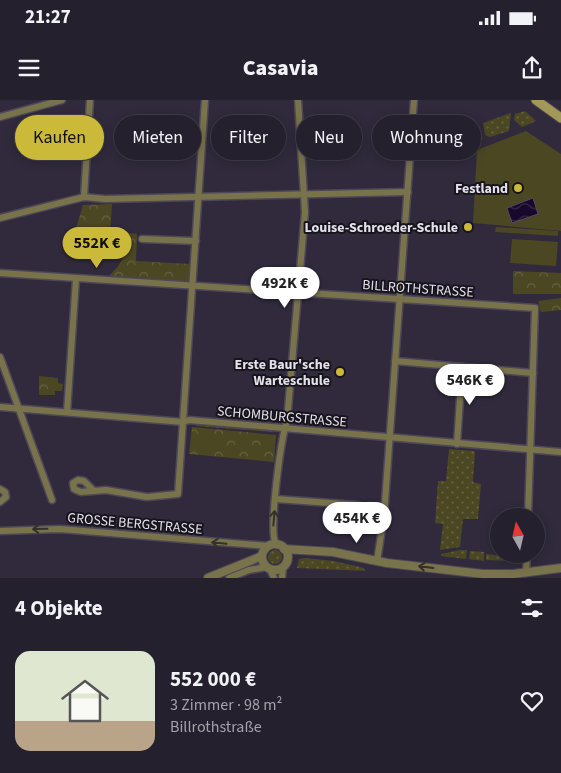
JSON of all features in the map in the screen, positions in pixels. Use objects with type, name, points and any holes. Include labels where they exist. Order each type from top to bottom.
[{"type":"main road","points":[[536,100],[561,117]]},
{"type":"street","points":[[0,117],[62,100]]},
{"type":"street","points":[[84,197],[90,100]]},
{"type":"street","points":[[93,490],[113,491],[147,497],[178,494],[194,286],[205,100]]},
{"type":"street","points":[[276,545],[273,532],[284,429],[287,420],[306,194],[298,100]]},
{"type":"street","points":[[413,115],[414,100]]},
{"type":"street","points":[[377,561],[390,438],[410,160]]},
{"type":"street","points":[[0,218],[84,197],[105,199],[408,192]]},
{"type":"street","points":[[142,240],[196,241]]},
{"type":"street","name":"BILLROTHSTRASSE","points":[[0,273],[70,276],[76,279],[535,308],[533,373]]},
{"type":"street","points":[[67,412],[76,279]]},
{"type":"street","points":[[0,357],[52,500]]},
{"type":"street","points":[[395,362],[533,373],[528,508]]},
{"type":"street","points":[[457,444],[462,367]]},
{"type":"street","name":"SCHOMBURGSTRASSE","points":[[0,407],[183,422],[189,420],[561,452]]},
{"type":"street","points":[[0,489],[5,492],[6,497],[0,502]]},
{"type":"street","points":[[276,499],[358,505]]},
{"type":"street","points":[[369,506],[384,507]]},
{"type":"street","name":"GROSSE BERGSTRASSE","points":[[0,531],[60,529],[268,546]]},
{"type":"street","points":[[208,578],[262,556],[268,546],[276,545],[284,549],[333,552],[377,561],[483,574],[526,573],[561,568]]},
{"type":"street","points":[[282,578],[283,567],[287,558],[284,549]]},
{"type":"street","points":[[262,556],[274,578]]},
{"type":"street","points":[[526,573],[527,563]]},
{"type":"street","points":[[229,578],[249,570],[268,568],[275,570],[283,567]]},
{"type":"green space","points":[[525,111],[536,121],[522,127],[514,120],[515,114]]},
{"type":"green space","points":[[511,113],[509,131],[490,137],[485,135],[483,123]]},
{"type":"green space","name":"Festland","points":[[526,131],[561,154],[561,231],[473,223],[476,160],[481,160],[481,148]]},
{"type":"green space","points":[[112,204],[110,233],[75,232],[83,205]]},
{"type":"green space","points":[[496,227],[558,231],[558,236],[495,232]]},
{"type":"green space","points":[[122,232],[137,234],[136,261],[191,264],[190,284],[106,279],[117,268],[123,258],[124,240]]},
{"type":"green space","points":[[512,239],[558,242],[556,266],[510,263]]},
{"type":"green space","points":[[513,271],[561,273],[561,294],[513,294]]},
{"type":"green space","points":[[561,298],[561,310],[541,312],[538,301]]},
{"type":"green space","points":[[39,376],[58,378],[58,383],[63,384],[62,391],[55,391],[55,395],[39,395]]},
{"type":"green space","points":[[197,422],[272,428],[272,432],[196,426]]},
{"type":"green space","points":[[192,427],[276,435],[274,462],[189,454]]},
{"type":"green space","points":[[208,436],[214,439],[217,445],[214,451],[208,454],[202,451],[199,445],[202,439]]},
{"type":"green space","points":[[449,449],[475,451],[473,482],[481,484],[478,519],[463,519],[460,547],[440,550],[443,524],[435,523],[438,481],[446,481]]},
{"type":"green space","points":[[272,550],[278,550],[282,557],[278,564],[272,564],[268,560],[268,554]]},
{"type":"green space","points":[[467,550],[466,559],[441,556],[441,554]]},
{"type":"green space","points":[[470,551],[484,552],[484,561],[469,559]]},
{"type":"green space","points":[[486,554],[490,554],[490,560],[486,560]]},
{"type":"green space","points":[[299,559],[334,561],[364,568],[366,571],[297,568]]},
{"type":"water","points":[[533,198],[538,214],[512,223],[507,208]]},
{"type":"place","name":"Festland","points":[[518,188]]},
{"type":"place","name":"Louise-Schroeder-Schule","points":[[468,227]]},
{"type":"place","name":"Erste Baur'sche Warteschule","points":[[340,372]]}]
